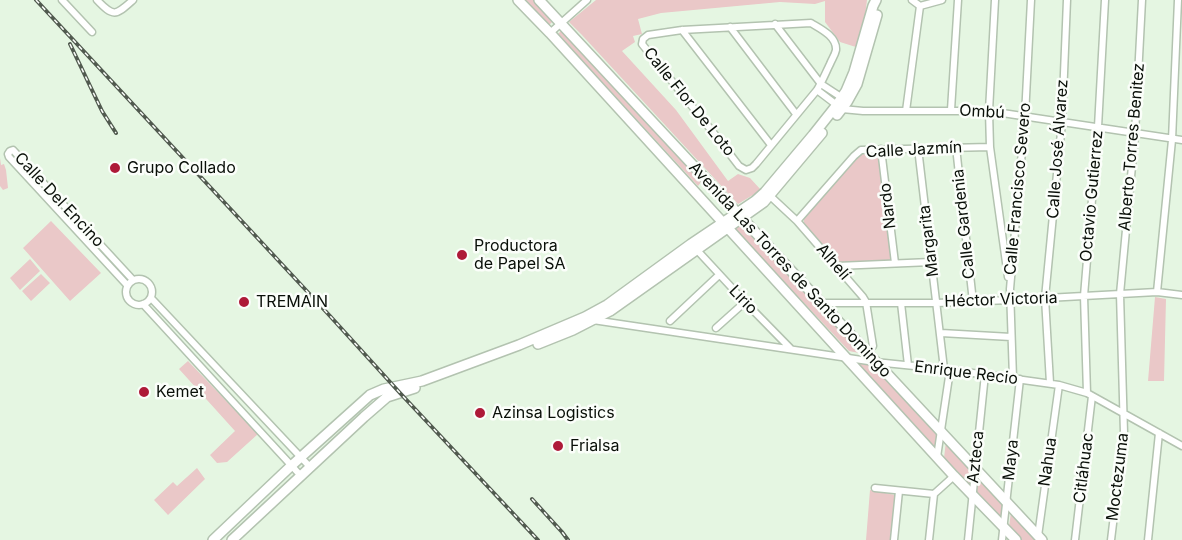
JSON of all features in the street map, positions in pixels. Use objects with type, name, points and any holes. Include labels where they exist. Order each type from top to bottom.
[{"type":"street","points":[[62,0],[92,32]]},
{"type":"street","points":[[97,0],[107,11],[111,12],[116,12],[133,0]]},
{"type":"street","name":"Avenida Las Torres de Santo Domingo","points":[[518,0],[954,476],[1016,540]]},
{"type":"street","name":"Avenida Las Torres de Santo Domingo","points":[[539,0],[1039,539]]},
{"type":"street","points":[[550,33],[586,0]]},
{"type":"street","points":[[912,0],[920,6]]},
{"type":"street","points":[[920,6],[942,0]]},
{"type":"street","points":[[951,110],[958,0]]},
{"type":"street","points":[[995,0],[989,111],[990,147],[1010,289]]},
{"type":"street","name":"Calle Francisco Severo","points":[[1017,379],[1011,337],[1010,289],[1026,116],[1030,0]]},
{"type":"street","name":"Calle José Álvarez","points":[[1050,383],[1045,298],[1062,122],[1067,0]]},
{"type":"street","name":"Octavio Gutierrez","points":[[1089,394],[1084,296],[1098,127],[1105,0]]},
{"type":"street","name":"Alberto Torres Benitez","points":[[1124,413],[1120,294],[1135,134],[1142,0]]},
{"type":"street","points":[[1157,292],[1172,140],[1178,0]]},
{"type":"street","points":[[591,318],[768,194],[844,105],[878,1]]},
{"type":"street","points":[[906,111],[920,6]]},
{"type":"street","points":[[811,23],[823,30],[833,41],[836,50],[819,87],[771,145],[682,30],[811,23]]},
{"type":"street","points":[[775,24],[819,87],[844,105]]},
{"type":"street","points":[[730,27],[796,114]]},
{"type":"street","name":"Calle Flor De Loto","points":[[682,30],[650,34],[643,39],[642,44],[739,166],[746,170],[753,166],[771,145]]},
{"type":"street","name":"Ombú","points":[[844,105],[863,111],[989,111],[1182,140]]},
{"type":"street","name":"Calle Gardenia","points":[[956,147],[973,302]]},
{"type":"street","name":"Calle Jazmín","points":[[797,221],[857,153],[865,149],[990,147]]},
{"type":"street","name":"Margarita","points":[[918,148],[940,333],[947,370],[942,433],[937,457]]},
{"type":"street","name":"Nardo","points":[[881,149],[894,263]]},
{"type":"street","name":"Calle Del Encino","points":[[127,285],[9,157],[10,151],[13,150],[133,280]]},
{"type":"street","points":[[696,194],[707,190],[705,179]]},
{"type":"street","name":"Alhelí","points":[[768,194],[797,221],[861,294],[866,302],[873,346]]},
{"type":"street","points":[[213,540],[370,395],[392,391],[422,381],[616,307],[725,225]]},
{"type":"street","name":"Lirio","points":[[696,249],[791,349]]},
{"type":"street","points":[[837,266],[931,262]]},
{"type":"street","points":[[670,321],[719,275]]},
{"type":"street","points":[[140,278],[146,280],[150,285],[152,291],[148,302],[135,305],[129,300],[126,293],[127,285],[133,280],[140,278]]},
{"type":"street","name":"Héctor Victoria","points":[[820,303],[973,302],[1157,292],[1182,295]]},
{"type":"street","points":[[151,298],[310,467]]},
{"type":"street","points":[[716,328],[745,303]]},
{"type":"street","points":[[901,303],[908,365]]},
{"type":"street","points":[[143,304],[301,476]]},
{"type":"street","name":"Enrique Recio","points":[[591,318],[875,362],[1050,383],[1089,394],[1182,446]]},
{"type":"street","points":[[940,333],[1011,337]]},
{"type":"street","points":[[182,346],[190,339]]},
{"type":"street","name":"Azteca","points":[[968,540],[985,374]]},
{"type":"street","name":"Maya","points":[[1002,540],[1017,379]]},
{"type":"street","name":"Nahua","points":[[1039,539],[1059,385]]},
{"type":"street","points":[[232,540],[392,391]]},
{"type":"street","name":"Citláhuac","points":[[1075,540],[1089,394]]},
{"type":"street","points":[[355,408],[364,417]]},
{"type":"street","name":"Moctezuma","points":[[1111,540],[1123,444],[1124,413]]},
{"type":"street","points":[[1148,540],[1159,433]]},
{"type":"street","points":[[929,540],[934,494],[954,476]]},
{"type":"street","points":[[875,488],[934,494]]},
{"type":"street","points":[[894,540],[899,491]]},
{"type":"shaded area","points":[[526,0],[536,0],[554,20],[549,25]]},
{"type":"shaded area","points":[[596,0],[867,0],[859,48],[840,42],[825,22],[825,1],[815,4],[780,2],[661,13],[638,19],[642,34],[633,36],[635,42],[622,51],[676,110],[728,181],[738,174],[750,178],[761,190],[738,204],[569,22]]},
{"type":"shaded area","points":[[562,30],[702,181],[698,186],[558,34]]},
{"type":"shaded area","points":[[878,151],[893,258],[890,261],[837,261],[804,225],[804,219],[860,153]]},
{"type":"shaded area","points":[[0,158],[1,165],[4,164],[6,170],[8,188],[3,190],[0,186]]},
{"type":"shaded area","points":[[51,221],[101,273],[70,301],[23,248]]},
{"type":"shaded area","points":[[744,221],[859,353],[849,351],[734,228]]},
{"type":"shaded area","points":[[30,259],[40,271],[20,290],[10,278]]},
{"type":"shaded area","points":[[41,274],[50,283],[31,301],[22,291]]},
{"type":"shaded area","points":[[1155,297],[1166,299],[1164,381],[1148,381]]},
{"type":"shaded area","points":[[188,361],[258,434],[227,462],[217,463],[210,455],[235,431],[179,369]]},
{"type":"shaded area","points":[[855,361],[875,365],[941,434],[938,451]]},
{"type":"shaded area","points":[[946,441],[972,470],[971,486],[944,458]]},
{"type":"shaded area","points":[[197,468],[205,479],[168,515],[154,500],[173,482],[177,486]]},
{"type":"shaded area","points":[[977,475],[1006,506],[1004,523],[977,493]]},
{"type":"shaded area","points":[[870,490],[895,495],[890,540],[866,540]]},
{"type":"shaded area","points":[[1011,512],[1036,538],[1035,540],[1021,540],[1009,527]]},
{"type":"railway","points":[[36,0],[538,540]]},
{"type":"railway","points":[[70,44],[102,111],[116,133]]},
{"type":"railway","points":[[532,499],[568,540]]},
{"type":"place","name":"Grupo Collado","points":[[115,168]]},
{"type":"place","name":"Productora de Papel SA","points":[[462,255]]},
{"type":"place","name":"TREMAIN","points":[[244,302]]},
{"type":"place","name":"Kemet","points":[[144,392]]},
{"type":"place","name":"Azinsa Logistics","points":[[480,413]]},
{"type":"place","name":"Frialsa","points":[[558,446]]}]
